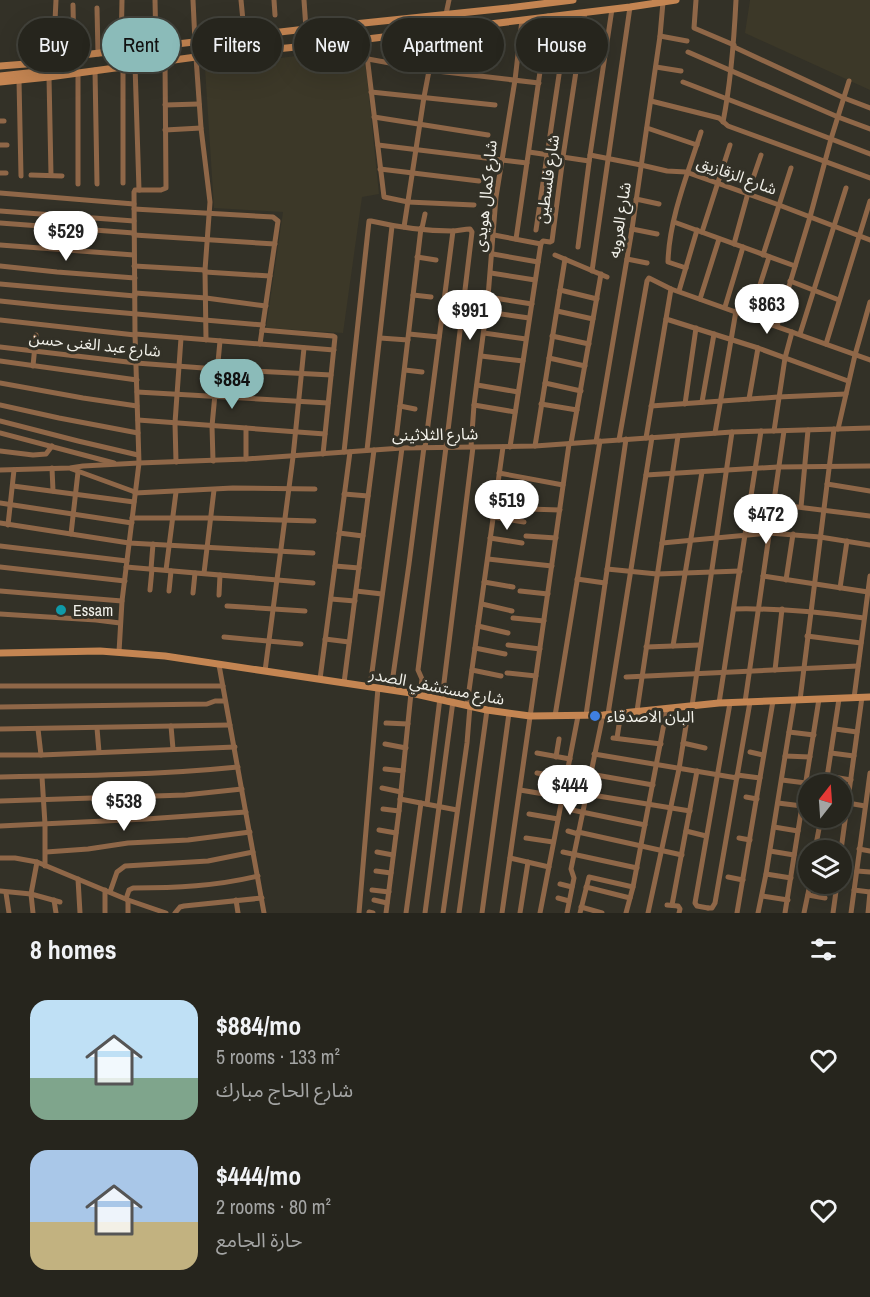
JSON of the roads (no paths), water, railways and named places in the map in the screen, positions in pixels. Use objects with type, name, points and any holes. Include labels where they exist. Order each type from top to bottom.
[{"type":"main road","points":[[370,22],[446,14],[509,4],[573,0]]},
{"type":"main road","points":[[535,18],[676,0]]},
{"type":"main road","points":[[90,55],[102,53]]},
{"type":"main road","points":[[0,68],[18,66]]},
{"type":"main road","points":[[90,71],[102,69]]},
{"type":"main road","points":[[0,76],[46,71],[66,74]]},
{"type":"main road","points":[[0,82],[78,72]]},
{"type":"main road","name":"شارع مستشفي الصدر","points":[[0,653],[119,652],[165,656],[420,694],[487,710],[530,716],[605,714],[730,703],[862,697]]},
{"type":"street","points":[[55,18],[56,0]]},
{"type":"street","points":[[122,0],[122,18]]},
{"type":"street","points":[[155,0],[155,18]]},
{"type":"street","points":[[193,0],[194,18]]},
{"type":"street","points":[[241,0],[243,18]]},
{"type":"street","points":[[274,0],[275,15]]},
{"type":"street","points":[[304,0],[305,18]]},
{"type":"street","points":[[446,14],[449,0]]},
{"type":"street","points":[[696,0],[694,28],[870,108]]},
{"type":"street","points":[[723,122],[734,46],[736,0]]},
{"type":"street","name":"شارع العروبه","points":[[555,716],[632,229],[656,67],[663,2]]},
{"type":"street","points":[[73,5],[73,18]]},
{"type":"street","points":[[592,271],[630,7]]},
{"type":"street","points":[[97,8],[98,54]]},
{"type":"street","points":[[578,247],[612,9]]},
{"type":"street","name":"شارع فلسطين","points":[[443,913],[467,743],[472,670],[499,473],[515,412],[541,244],[552,241],[585,12]]},
{"type":"street","points":[[536,230],[568,14]]},
{"type":"street","points":[[516,239],[548,16]]},
{"type":"street","points":[[660,36],[687,41]]},
{"type":"street","points":[[688,52],[870,129]]},
{"type":"street","points":[[656,67],[681,71]]},
{"type":"street","points":[[95,70],[97,183]]},
{"type":"street","name":"شارع كمال هويدى","points":[[406,913],[441,699],[472,447],[474,405],[489,297],[496,197],[516,71]]},
{"type":"street","points":[[78,72],[78,184]]},
{"type":"street","points":[[123,72],[123,183]]},
{"type":"street","points":[[119,652],[122,600],[139,463],[134,255],[134,207],[137,190],[135,72]]},
{"type":"street","points":[[137,190],[164,190],[166,188],[165,72]]},
{"type":"street","points":[[197,72],[210,202],[205,271],[206,340]]},
{"type":"street","points":[[369,72],[380,169],[386,199],[474,205]]},
{"type":"street","points":[[404,227],[428,72]]},
{"type":"street","points":[[445,72],[539,83]]},
{"type":"street","points":[[49,77],[51,176]]},
{"type":"street","points":[[19,80],[21,176]]},
{"type":"street","points":[[777,326],[849,81]]},
{"type":"street","points":[[683,82],[870,154]]},
{"type":"street","points":[[371,92],[495,105]]},
{"type":"street","points":[[651,101],[719,118],[728,126],[870,178]]},
{"type":"street","points":[[165,105],[199,104]]},
{"type":"street","points":[[374,117],[488,135]]},
{"type":"street","points":[[165,130],[201,128]]},
{"type":"street","points":[[647,128],[697,145]]},
{"type":"street","points":[[686,268],[669,262],[670,240],[701,132]]},
{"type":"street","points":[[378,145],[527,163]]},
{"type":"street","points":[[679,291],[730,145]]},
{"type":"street","name":"شارع الزقازيق","points":[[529,152],[563,157],[609,159],[667,171],[683,171],[748,193],[870,240]]},
{"type":"street","points":[[734,244],[761,155]]},
{"type":"street","points":[[750,316],[791,168]]},
{"type":"street","points":[[380,169],[479,181]]},
{"type":"street","points":[[31,175],[62,176]]},
{"type":"street","points":[[800,334],[846,188]]},
{"type":"street","points":[[0,193],[134,207],[273,217],[278,221],[260,344]]},
{"type":"street","points":[[636,199],[659,204]]},
{"type":"street","points":[[826,344],[870,201]]},
{"type":"street","points":[[0,211],[134,221]]},
{"type":"street","points":[[359,913],[382,594],[398,448],[400,406],[417,257],[425,214]]},
{"type":"street","points":[[320,679],[344,494],[369,223],[371,220],[392,226],[453,231],[469,228],[472,232],[418,670],[422,679],[420,694]]},
{"type":"street","points":[[674,222],[795,266]]},
{"type":"street","points":[[0,223],[275,244]]},
{"type":"street","points":[[367,450],[392,226]]},
{"type":"street","points":[[632,229],[657,234]]},
{"type":"street","points":[[391,690],[453,231]]},
{"type":"street","points":[[494,235],[541,244]]},
{"type":"street","points":[[700,299],[719,239]]},
{"type":"street","points":[[0,245],[134,255]]},
{"type":"street","points":[[725,307],[743,247]]},
{"type":"street","points":[[493,254],[538,262]]},
{"type":"street","points":[[502,913],[563,485],[597,298],[604,276],[555,255]]},
{"type":"street","points":[[417,257],[436,260]]},
{"type":"street","points":[[535,446],[565,259]]},
{"type":"street","points":[[627,259],[647,263]]},
{"type":"street","points":[[0,266],[135,278]]},
{"type":"street","points":[[135,266],[270,276]]},
{"type":"street","points":[[491,273],[535,280]]},
{"type":"street","points":[[619,440],[648,279],[870,360]]},
{"type":"street","points":[[790,281],[839,300]]},
{"type":"street","points":[[0,284],[206,298],[266,306]]},
{"type":"street","points":[[567,913],[574,876],[571,869],[594,754],[605,714],[630,572],[646,475],[651,406],[671,289]]},
{"type":"street","points":[[560,290],[597,298]]},
{"type":"street","points":[[413,295],[430,297]]},
{"type":"street","points":[[489,297],[532,304]]},
{"type":"street","points":[[0,301],[135,313],[333,336],[335,338],[334,350],[323,454]]},
{"type":"street","points":[[758,913],[789,732],[803,669],[836,429],[870,302]]},
{"type":"street","points":[[556,310],[593,319]]},
{"type":"street","points":[[715,433],[736,311]]},
{"type":"street","points":[[487,312],[529,318]]},
{"type":"street","points":[[0,320],[135,334],[334,350]]},
{"type":"street","points":[[666,320],[758,348],[848,381]]},
{"type":"street","points":[[685,404],[696,328]]},
{"type":"street","points":[[774,431],[785,358],[792,332]]},
{"type":"street","points":[[484,333],[526,339]]},
{"type":"street","points":[[702,402],[714,334]]},
{"type":"street","points":[[33,366],[36,335]]},
{"type":"street","points":[[552,336],[589,344]]},
{"type":"street","points":[[380,338],[439,337]]},
{"type":"street","points":[[176,462],[175,423],[182,338]]},
{"type":"street","points":[[213,461],[212,426],[220,341]]},
{"type":"street","name":"شارع عبد الغنى حسن","points":[[0,347],[179,367],[331,375]]},
{"type":"street","points":[[265,671],[293,457],[304,348]]},
{"type":"street","points":[[749,399],[758,348]]},
{"type":"street","points":[[481,356],[523,361]]},
{"type":"street","points":[[86,373],[88,358]]},
{"type":"street","points":[[549,358],[585,366]]},
{"type":"street","points":[[0,362],[136,380]]},
{"type":"street","points":[[405,370],[422,372]]},
{"type":"street","points":[[0,383],[83,399],[137,406]]},
{"type":"street","points":[[545,383],[580,391]]},
{"type":"street","points":[[477,385],[518,392]]},
{"type":"street","points":[[137,392],[328,403]]},
{"type":"street","points":[[651,406],[846,394]]},
{"type":"street","points":[[541,404],[577,410]]},
{"type":"street","points":[[0,405],[138,432]]},
{"type":"street","points":[[474,405],[515,412]]},
{"type":"street","points":[[400,406],[415,408]]},
{"type":"street","points":[[138,420],[325,434]]},
{"type":"street","points":[[0,422],[138,455]]},
{"type":"street","points":[[246,428],[246,459]]},
{"type":"street","name":"شارع الثلاثينى","points":[[0,470],[293,457],[398,448],[535,446],[732,432],[870,428]]},
{"type":"street","points":[[730,703],[695,903],[707,910],[715,903],[737,777],[749,671],[784,430]]},
{"type":"street","points":[[801,507],[808,430]]},
{"type":"street","points":[[719,704],[761,431]]},
{"type":"street","points":[[648,913],[679,769],[696,673],[732,432]]},
{"type":"street","points":[[0,433],[120,465]]},
{"type":"street","points":[[636,711],[678,436]]},
{"type":"street","points":[[540,913],[570,759],[582,715],[627,439]]},
{"type":"street","points":[[0,451],[33,455],[46,454],[52,446]]},
{"type":"street","points":[[344,683],[374,450]]},
{"type":"street","points":[[83,455],[83,466]]},
{"type":"street","points":[[646,475],[778,466],[870,466]]},
{"type":"street","points":[[52,468],[52,491]]},
{"type":"street","points":[[70,468],[135,492],[233,488],[315,489]]},
{"type":"street","points":[[8,525],[14,470]]},
{"type":"street","points":[[71,534],[78,472]]},
{"type":"street","points":[[673,646],[702,472]]},
{"type":"street","points":[[499,473],[563,485]]},
{"type":"street","points":[[828,484],[870,491]]},
{"type":"street","points":[[13,486],[134,502]]},
{"type":"street","points":[[204,573],[214,490]]},
{"type":"street","points":[[169,591],[169,545],[176,492]]},
{"type":"street","points":[[344,494],[368,496]]},
{"type":"street","points":[[496,495],[527,501]]},
{"type":"street","points":[[0,503],[132,520],[210,518],[314,521]]},
{"type":"street","points":[[773,504],[870,516]]},
{"type":"street","points":[[528,509],[560,510]]},
{"type":"street","points":[[493,517],[524,522]]},
{"type":"street","points":[[0,524],[129,543],[313,552]]},
{"type":"street","points":[[339,533],[363,536]]},
{"type":"street","points":[[662,543],[769,533],[820,537],[870,545]]},
{"type":"street","points":[[786,580],[793,534]]},
{"type":"street","points":[[526,537],[556,538]]},
{"type":"street","points":[[490,538],[522,543]]},
{"type":"street","points":[[840,588],[847,541]]},
{"type":"street","points":[[150,590],[153,544]]},
{"type":"street","points":[[0,546],[151,569],[313,583]]},
{"type":"street","points":[[488,559],[552,566]]},
{"type":"street","points":[[335,566],[359,568]]},
{"type":"street","points":[[0,567],[125,581]]},
{"type":"street","points":[[607,569],[657,574],[740,571]]},
{"type":"street","points":[[193,593],[195,573]]},
{"type":"street","points":[[219,595],[220,575]]},
{"type":"street","points":[[763,576],[868,592]]},
{"type":"street","points":[[852,774],[862,697],[858,666],[870,576]]},
{"type":"street","points":[[577,579],[605,584]]},
{"type":"street","points":[[484,582],[513,587]]},
{"type":"street","points":[[0,591],[122,600]]},
{"type":"street","points":[[356,591],[382,594]]},
{"type":"street","points":[[519,591],[548,594]]},
{"type":"street","points":[[331,599],[355,601]]},
{"type":"street","points":[[482,604],[512,611]]},
{"type":"street","points":[[227,606],[305,611]]},
{"type":"street","points":[[734,609],[811,611],[864,618]]},
{"type":"street","points":[[775,670],[782,609]]},
{"type":"street","points":[[0,614],[120,623]]},
{"type":"street","points":[[513,618],[544,621]]},
{"type":"street","points":[[478,626],[508,633]]},
{"type":"street","points":[[807,636],[861,643]]},
{"type":"street","points":[[224,637],[301,644]]},
{"type":"street","points":[[326,639],[349,642]]},
{"type":"street","points":[[508,645],[540,649]]},
{"type":"street","points":[[646,647],[700,645]]},
{"type":"street","points":[[475,648],[505,654]]},
{"type":"street","points":[[219,665],[264,913]]},
{"type":"street","points":[[626,677],[858,666]]},
{"type":"street","points":[[472,670],[501,676]]},
{"type":"street","points":[[507,673],[536,676]]},
{"type":"street","points":[[0,686],[223,686]]},
{"type":"street","points":[[386,913],[411,693]]},
{"type":"street","points":[[807,774],[819,699]]},
{"type":"street","points":[[827,774],[839,699]]},
{"type":"street","points":[[0,707],[207,704],[225,701]]},
{"type":"street","points":[[425,913],[453,701]]},
{"type":"street","points":[[737,913],[773,701]]},
{"type":"street","points":[[626,913],[650,804],[667,708]]},
{"type":"street","points":[[459,913],[487,710]]},
{"type":"street","points":[[621,712],[615,738],[661,744]]},
{"type":"street","points":[[482,913],[509,713]]},
{"type":"street","points":[[386,723],[408,724]]},
{"type":"street","points":[[0,729],[230,725]]},
{"type":"street","points":[[171,726],[172,749]]},
{"type":"street","points":[[97,728],[99,752]]},
{"type":"street","points":[[38,729],[40,755]]},
{"type":"street","points":[[834,729],[857,732]]},
{"type":"street","points":[[789,732],[814,735]]},
{"type":"street","points":[[556,757],[559,739]]},
{"type":"street","points":[[683,743],[705,748]]},
{"type":"street","points":[[385,744],[406,748]]},
{"type":"street","points":[[0,754],[40,755],[235,747]]},
{"type":"street","points":[[750,752],[763,755]]},
{"type":"street","points":[[537,753],[570,759]]},
{"type":"street","points":[[831,753],[854,756]]},
{"type":"street","points":[[594,754],[717,775],[760,778]]},
{"type":"street","points":[[785,756],[810,757]]},
{"type":"street","points":[[0,777],[201,771],[238,767]]},
{"type":"street","points":[[384,769],[403,771]]},
{"type":"street","points":[[679,913],[679,907],[670,905],[682,855],[697,771]]},
{"type":"street","points":[[537,773],[566,778]]},
{"type":"street","points":[[851,913],[870,773]]},
{"type":"street","points":[[590,774],[653,785]]},
{"type":"street","points":[[42,777],[45,866]]},
{"type":"street","points":[[782,780],[798,782]]},
{"type":"street","points":[[382,788],[401,792]]},
{"type":"street","points":[[0,801],[178,796],[242,789]]},
{"type":"street","points":[[520,789],[562,797]]},
{"type":"street","points":[[586,794],[690,811]]},
{"type":"street","points":[[746,797],[757,799]]},
{"type":"street","points":[[400,799],[458,810]]},
{"type":"street","points":[[778,803],[798,806]]},
{"type":"street","points":[[852,804],[867,807]]},
{"type":"street","points":[[383,809],[399,811]]},
{"type":"street","points":[[572,810],[645,825]]},
{"type":"street","points":[[0,826],[246,812]]},
{"type":"street","points":[[529,814],[558,819]]},
{"type":"street","points":[[774,827],[798,831]]},
{"type":"street","points":[[785,913],[798,828]]},
{"type":"street","points":[[862,829],[870,830]]},
{"type":"street","points":[[380,830],[396,832]]},
{"type":"street","points":[[568,831],[682,855]]},
{"type":"street","points":[[686,831],[706,836]]},
{"type":"street","points":[[46,852],[128,843],[189,840],[250,832]]},
{"type":"street","points":[[526,838],[553,842]]},
{"type":"street","points":[[739,838],[750,840]]},
{"type":"street","points":[[859,849],[870,851]]},
{"type":"street","points":[[770,851],[794,855]]},
{"type":"street","points":[[105,913],[108,891],[117,872],[125,866],[208,861],[254,852]]},
{"type":"street","points":[[377,852],[393,855]]},
{"type":"street","points":[[563,852],[637,868]]},
{"type":"street","points":[[0,858],[37,862],[166,913]]},
{"type":"street","points":[[510,858],[549,867]]},
{"type":"street","points":[[33,913],[31,894],[37,862]]},
{"type":"street","points":[[520,913],[528,862]]},
{"type":"street","points":[[376,871],[391,873]]},
{"type":"street","points":[[856,871],[870,872]]},
{"type":"street","points":[[766,874],[791,878]]},
{"type":"street","points":[[128,913],[127,899],[129,890],[133,888],[168,888],[229,883],[258,876]]},
{"type":"street","points":[[602,913],[581,910],[589,877],[633,887]]},
{"type":"street","points":[[728,877],[743,880]]},
{"type":"street","points":[[78,879],[80,913]]},
{"type":"street","points":[[560,884],[572,887]]},
{"type":"street","points":[[586,887],[630,898]]},
{"type":"street","points":[[372,890],[389,892]]},
{"type":"street","points":[[854,890],[870,892],[867,913]]},
{"type":"street","points":[[9,913],[3,892],[31,894],[57,901],[56,913]]},
{"type":"street","points":[[833,913],[836,894]]},
{"type":"street","points":[[804,913],[808,895],[825,898]]},
{"type":"street","points":[[762,896],[788,900]]},
{"type":"street","points":[[175,913],[184,906],[262,898]]},
{"type":"street","points":[[558,898],[569,901]]},
{"type":"street","points":[[236,900],[238,913]]},
{"type":"street","points":[[374,900],[387,903]]},
{"type":"street","points":[[369,912],[373,913]]},
{"type":"place","name":"Essam","points":[[61,610]]},
{"type":"place","name":"البان الاصدقاء","points":[[595,716]]}]
